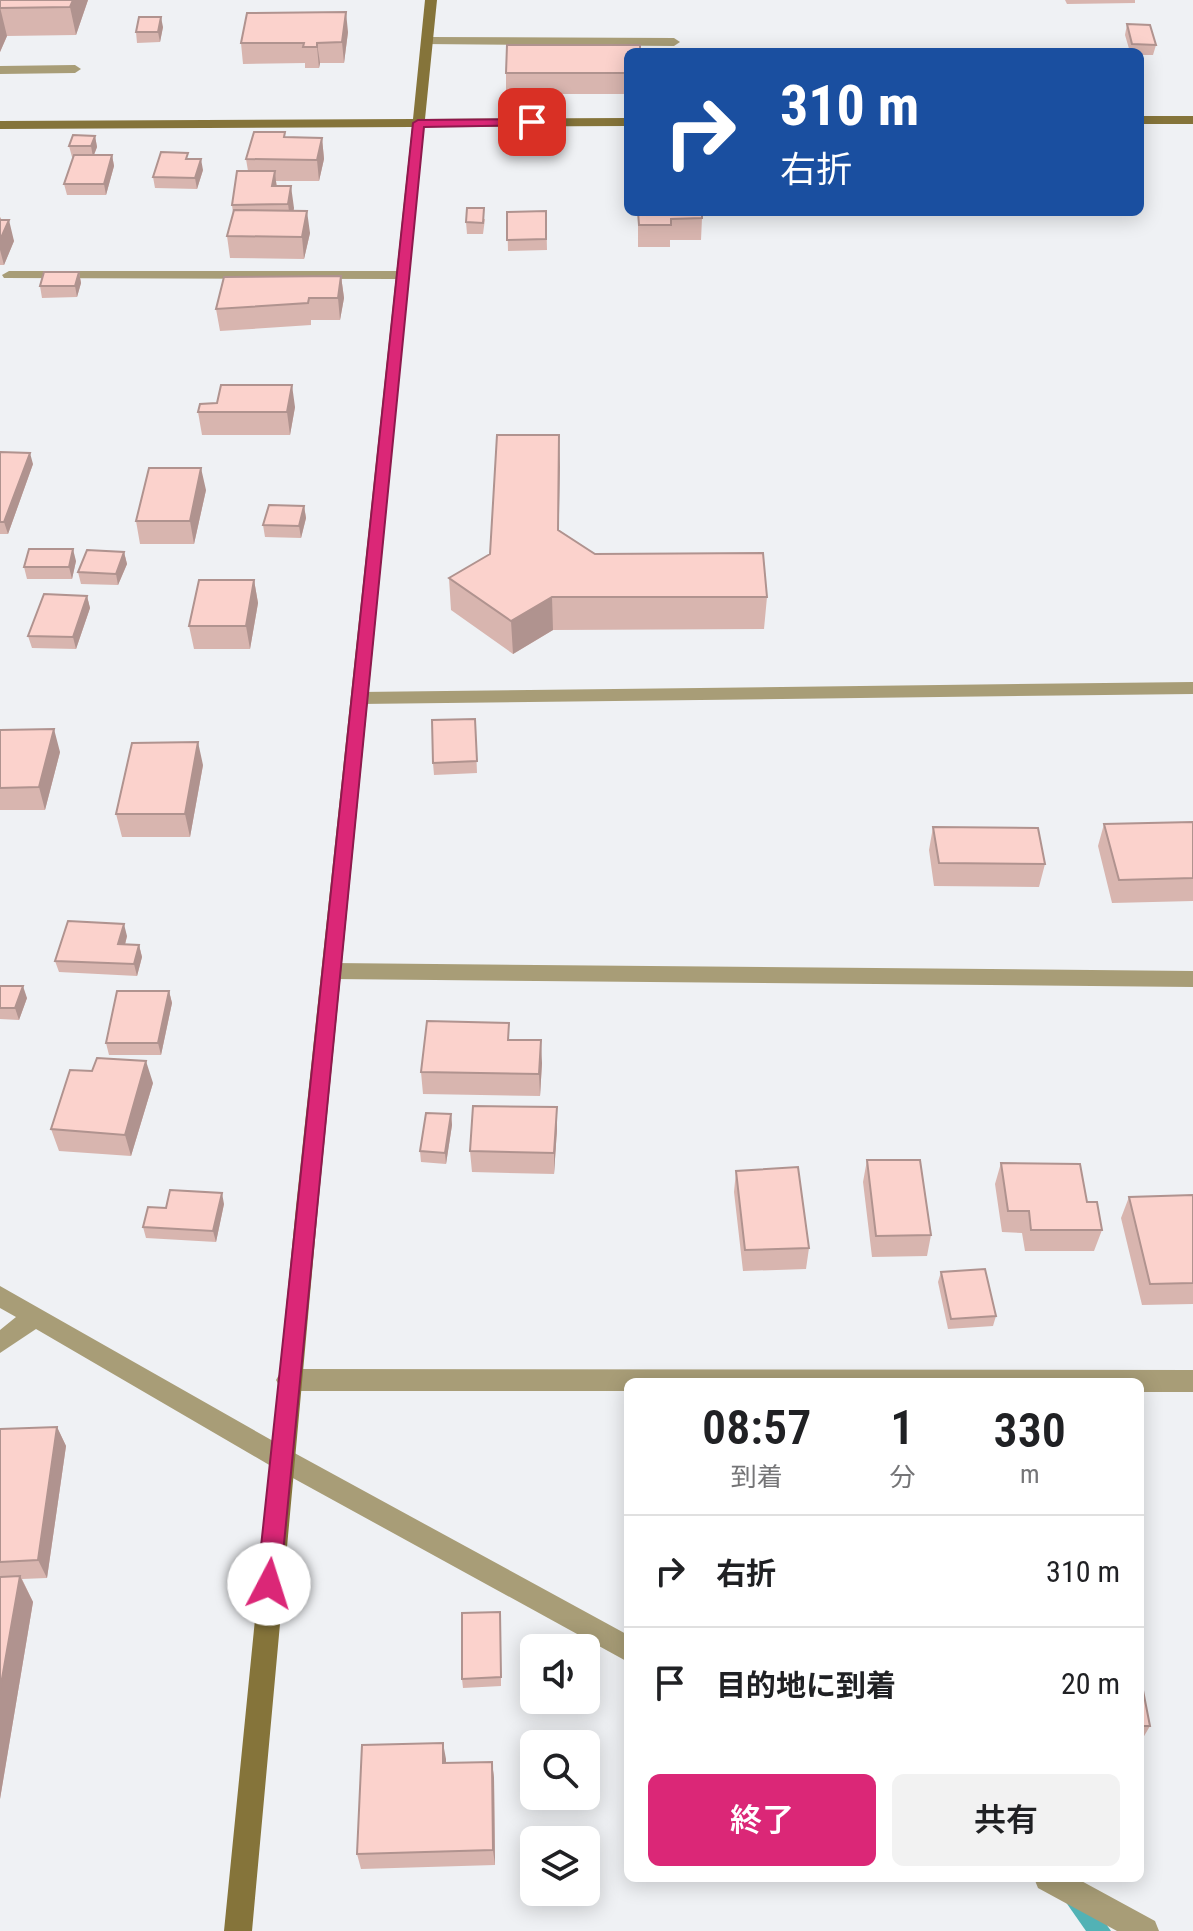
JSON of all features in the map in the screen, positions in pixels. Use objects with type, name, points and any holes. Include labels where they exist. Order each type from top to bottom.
[{"type":"street","points":[[238,1931],[280,1458],[333,971],[431,0]]},
{"type":"street","points":[[427,41],[674,42]]},
{"type":"street","points":[[0,70],[75,69]]},
{"type":"street","points":[[1144,120],[1193,120]]},
{"type":"street","points":[[0,125],[624,122]]},
{"type":"street","points":[[9,275],[402,275]]},
{"type":"street","points":[[360,698],[1193,688]]},
{"type":"street","points":[[333,971],[1193,979]]},
{"type":"street","points":[[0,1296],[280,1458],[624,1647]]},
{"type":"street","points":[[0,1343],[36,1316]]},
{"type":"street","points":[[288,1380],[624,1380]]},
{"type":"street","points":[[1144,1381],[1193,1381]]},
{"type":"street","points":[[1055,1882],[1145,1931]]},
{"type":"building","points":[[0,0],[73,0],[70,7],[0,8]]},
{"type":"building","points":[[346,12],[342,42],[317,43],[317,47],[303,47],[304,43],[241,43],[247,13]]},
{"type":"building","points":[[139,17],[161,17],[158,32],[136,32]]},
{"type":"building","points":[[1127,24],[1150,25],[1156,45],[1132,44]]},
{"type":"building","points":[[507,45],[640,45],[640,48],[624,48],[624,73],[506,73]]},
{"type":"building","points":[[254,132],[285,132],[284,137],[322,138],[317,160],[246,159]]},
{"type":"building","points":[[73,135],[95,136],[91,146],[69,146]]},
{"type":"building","points":[[161,152],[188,153],[186,159],[201,159],[195,178],[153,177]]},
{"type":"building","points":[[74,155],[112,155],[104,184],[64,184]]},
{"type":"building","points":[[237,171],[275,171],[272,186],[291,186],[288,204],[232,205]]},
{"type":"building","points":[[467,208],[484,208],[483,223],[466,222]]},
{"type":"building","points":[[234,210],[307,211],[302,237],[227,236]]},
{"type":"building","points":[[546,211],[546,239],[507,240],[507,212]]},
{"type":"building","points":[[638,216],[702,216],[671,219],[671,225],[639,225]]},
{"type":"building","points":[[0,220],[9,220],[0,240]]},
{"type":"building","points":[[44,272],[79,272],[75,286],[40,286]]},
{"type":"building","points":[[341,276],[338,298],[309,298],[308,303],[216,309],[224,277]]},
{"type":"building","points":[[221,385],[292,385],[287,412],[198,412],[200,404],[217,403]]},
{"type":"building","points":[[497,435],[559,435],[558,530],[595,554],[763,553],[767,597],[552,597],[511,621],[449,578],[490,554]]},
{"type":"building","points":[[0,452],[30,453],[4,522],[0,522]]},
{"type":"building","points":[[149,468],[201,468],[190,521],[136,521]]},
{"type":"building","points":[[269,505],[304,506],[299,526],[263,525]]},
{"type":"building","points":[[29,549],[73,549],[69,567],[24,567]]},
{"type":"building","points":[[87,550],[124,552],[116,574],[78,572]]},
{"type":"building","points":[[199,580],[254,580],[246,626],[189,626]]},
{"type":"building","points":[[44,594],[87,596],[73,637],[28,636]]},
{"type":"building","points":[[475,719],[477,761],[433,763],[432,720]]},
{"type":"building","points":[[54,729],[39,787],[0,788],[0,730]]},
{"type":"building","points":[[198,742],[185,814],[116,814],[132,743]]},
{"type":"building","points":[[1193,822],[1193,878],[1119,880],[1104,824]]},
{"type":"building","points":[[933,827],[1038,828],[1045,864],[939,863]]},
{"type":"building","points":[[68,921],[124,924],[118,944],[139,945],[134,964],[55,961]]},
{"type":"building","points":[[0,986],[23,986],[15,1008],[0,1008]]},
{"type":"building","points":[[117,991],[169,991],[158,1043],[106,1043]]},
{"type":"building","points":[[427,1021],[509,1023],[508,1040],[541,1040],[539,1074],[421,1072]]},
{"type":"building","points":[[97,1058],[146,1061],[125,1135],[51,1129],[70,1070],[92,1071]]},
{"type":"building","points":[[473,1106],[557,1107],[554,1153],[470,1151]]},
{"type":"building","points":[[426,1113],[451,1114],[445,1153],[420,1151]]},
{"type":"building","points":[[867,1160],[920,1160],[931,1235],[876,1236]]},
{"type":"building","points":[[1001,1163],[1080,1164],[1087,1202],[1097,1202],[1102,1230],[1031,1230],[1029,1211],[1008,1211]]},
{"type":"building","points":[[798,1167],[809,1248],[745,1250],[736,1171]]},
{"type":"building","points":[[170,1190],[222,1193],[213,1231],[143,1227],[148,1207],[166,1208]]},
{"type":"building","points":[[1193,1195],[1193,1283],[1150,1284],[1129,1197]]},
{"type":"building","points":[[985,1269],[996,1316],[951,1319],[941,1272]]},
{"type":"building","points":[[57,1427],[38,1560],[0,1562],[0,1429]]},
{"type":"building","points":[[20,1576],[0,1690],[0,1577]]},
{"type":"building","points":[[500,1612],[501,1677],[462,1679],[462,1613]]},
{"type":"building","points":[[1144,1695],[1150,1726],[1144,1726]]},
{"type":"building","points":[[443,1743],[443,1763],[492,1762],[493,1850],[357,1854],[362,1745]]},
{"type":"waterway","points":[[1063,1882],[1100,1931]]},
{"type":"route","points":[[269,1584],[418,123],[532,122]]}]
